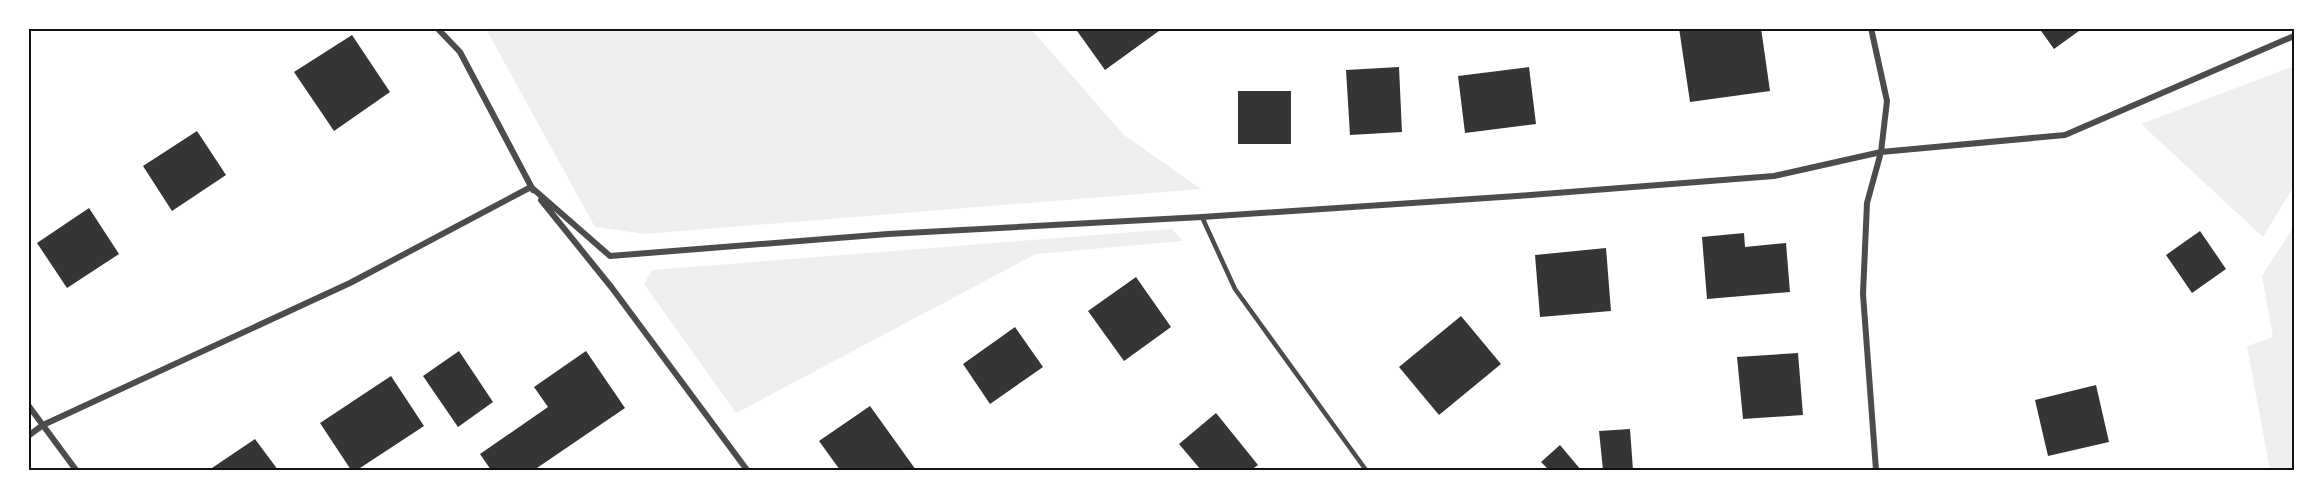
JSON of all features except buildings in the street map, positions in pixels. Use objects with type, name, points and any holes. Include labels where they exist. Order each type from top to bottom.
[{"type":"street","points":[[437,28],[460,52],[531,187],[612,288],[747,471]]},
{"type":"street","points":[[1871,28],[1887,101],[1881,152],[1867,203],[1863,294],[1876,471]]},
{"type":"street","points":[[531,187],[610,256],[888,234],[1202,217],[1774,176],[1881,152],[2065,135],[2295,36]]},
{"type":"street","points":[[28,436],[43,426],[350,284],[531,187]]},
{"type":"street","points":[[28,405],[76,471]]},
{"type":"lane","points":[[1202,217],[1235,289],[1366,471]]},
{"type":"shaded area","points":[[486,29],[1031,29],[1124,135],[1201,189],[645,234],[595,227]]},
{"type":"shaded area","points":[[2294,66],[2294,186],[2263,237],[2141,124]]},
{"type":"shaded area","points":[[2294,226],[2294,470],[2270,470],[2247,346],[2273,337],[2262,276]]},
{"type":"shaded area","points":[[1172,229],[1183,241],[1036,254],[736,413],[644,284],[652,270]]}]
